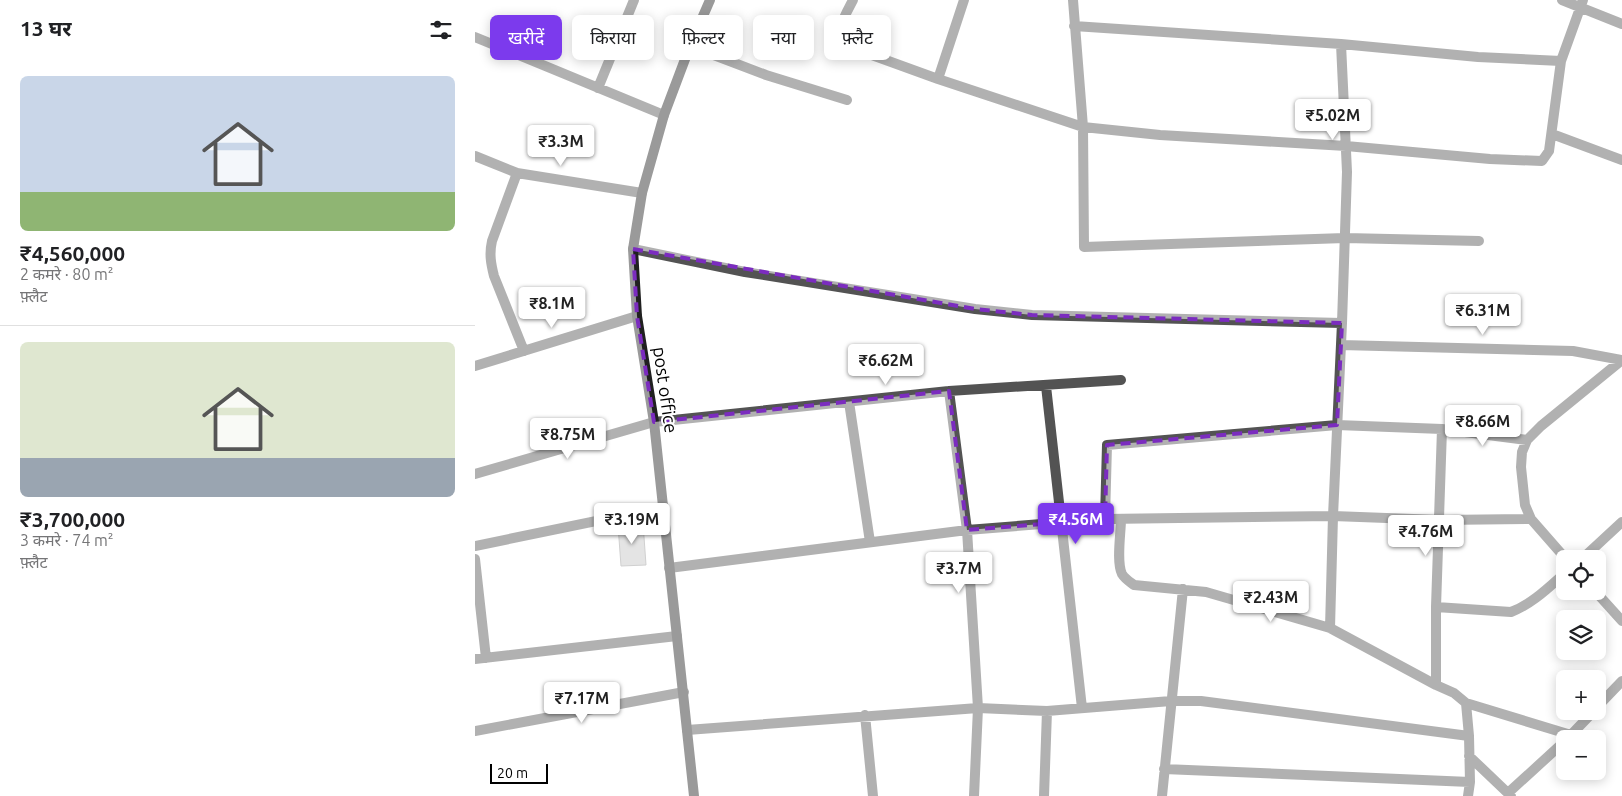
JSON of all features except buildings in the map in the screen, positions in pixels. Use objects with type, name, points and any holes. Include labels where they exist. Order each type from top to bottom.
[{"type":"street","points":[[598,88],[634,0]]},
{"type":"street","name":"post office","points":[[704,15],[710,0]]},
{"type":"street","points":[[853,0],[840,31],[843,42],[847,46],[937,79],[1083,126],[1160,135],[1346,146],[1490,159],[1542,161],[1549,151],[1561,61],[1581,4]]},
{"type":"street","points":[[937,79],[964,0]]},
{"type":"street","points":[[1073,0],[1083,126],[1084,247],[1345,238],[1479,241]]},
{"type":"street","points":[[1562,0],[1581,4],[1622,24]]},
{"type":"street","points":[[1074,26],[1561,61]]},
{"type":"street","points":[[475,37],[664,115]]},
{"type":"street","points":[[1330,628],[1345,238],[1346,146],[1341,44]]},
{"type":"street","name":"post office","points":[[686,60],[664,115],[642,194],[633,249],[637,316],[654,422],[694,796]]},
{"type":"street","points":[[727,60],[766,75],[847,100]]},
{"type":"street","points":[[1552,134],[1622,160]]},
{"type":"street","points":[[475,156],[517,173],[642,194]]},
{"type":"street","points":[[517,173],[492,241],[490,263],[524,351]]},
{"type":"street","points":[[633,249],[745,272],[975,309],[1032,315],[1342,323]]},
{"type":"street","points":[[475,366],[637,316]]},
{"type":"street","points":[[1341,345],[1573,351],[1622,360]]},
{"type":"street","points":[[1558,550],[1531,519],[1525,505],[1521,467],[1522,452],[1527,440],[1622,360]]},
{"type":"street","points":[[475,474],[654,422],[949,391],[1121,380]]},
{"type":"street","points":[[1046,386],[1082,708]]},
{"type":"street","points":[[949,391],[967,530],[978,708],[974,796]]},
{"type":"street","points":[[849,402],[869,542]]},
{"type":"street","points":[[1105,519],[1107,445],[1337,425],[1442,429],[1527,440]]},
{"type":"street","points":[[1436,685],[1436,607],[1442,429]]},
{"type":"street","points":[[475,546],[664,507]]},
{"type":"street","points":[[669,568],[967,530],[1105,519],[1333,516],[1440,520],[1531,519]]},
{"type":"street","points":[[1121,519],[1119,562],[1121,572],[1134,585],[1183,589],[1223,596],[1330,628],[1454,693],[1466,703],[1556,734]]},
{"type":"street","points":[[1592,550],[1622,522]]},
{"type":"street","points":[[475,559],[486,658]]},
{"type":"street","points":[[1436,607],[1511,612],[1531,602],[1556,581]]},
{"type":"street","points":[[1162,796],[1183,589]]},
{"type":"street","points":[[1603,600],[1622,620]]},
{"type":"street","points":[[475,659],[677,636]]},
{"type":"street","points":[[1606,698],[1622,681]]},
{"type":"street","points":[[475,731],[684,692]]},
{"type":"street","points":[[687,730],[978,708],[1047,711],[1171,701],[1201,701],[1469,736]]},
{"type":"street","points":[[1466,703],[1470,782],[1468,796]]},
{"type":"street","points":[[1044,796],[1047,711]]},
{"type":"street","points":[[865,716],[873,796]]},
{"type":"street","points":[[1576,730],[1585,720]]},
{"type":"street","points":[[1469,756],[1510,794],[1556,750]]},
{"type":"street","points":[[1164,769],[1470,782]]},
{"type":"highlighted area","points":[[633,249],[975,309],[1032,315],[1342,323],[1337,425],[1107,445],[1105,519],[967,530],[949,391],[654,422],[637,316]]}]
